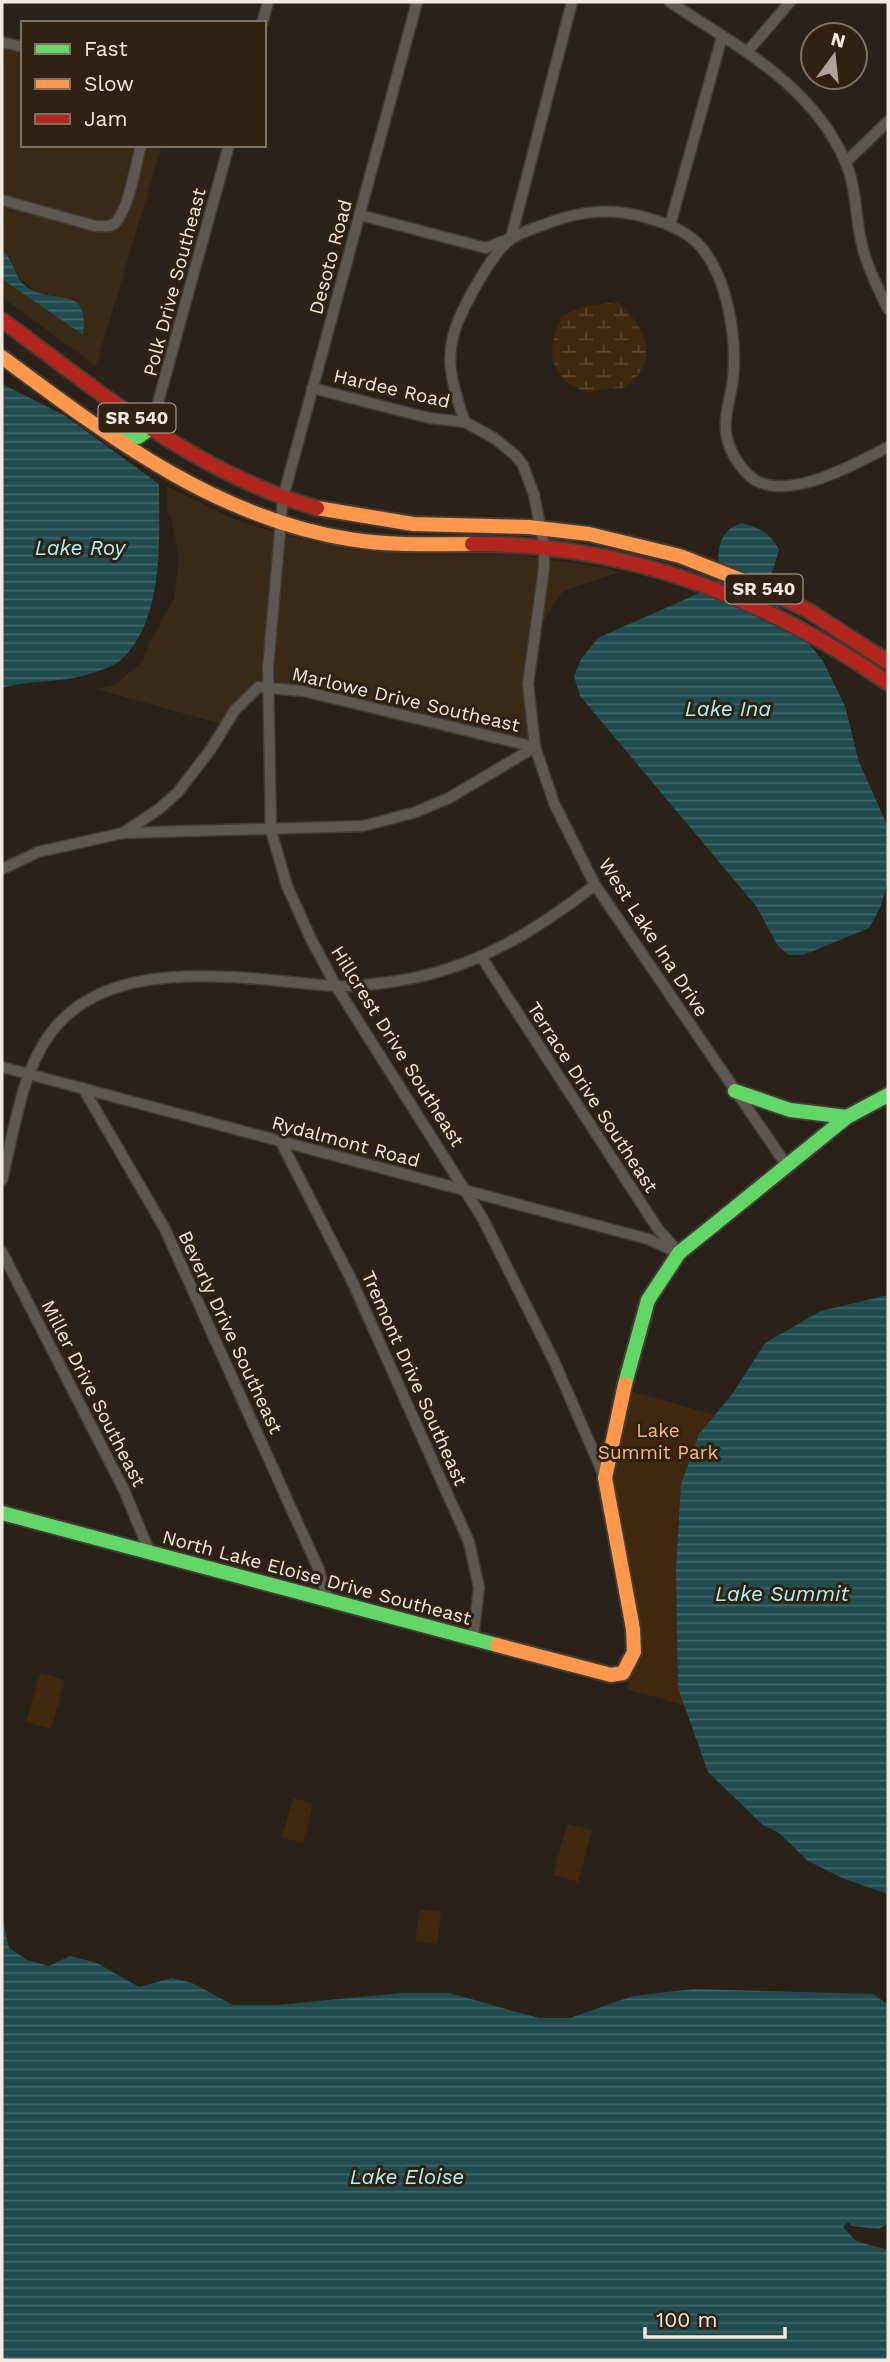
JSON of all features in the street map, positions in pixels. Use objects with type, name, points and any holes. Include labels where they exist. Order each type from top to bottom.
[{"type":"main road","name":"SR 540","points":[[2,320],[151,428],[214,467],[283,498],[369,518],[433,526],[540,528],[595,535],[664,550],[783,597],[858,639],[888,662]]},
{"type":"main road","name":"SR 540","points":[[2,357],[82,417],[170,475],[207,495],[281,523],[372,543],[544,547],[628,560],[659,568],[726,591],[781,615],[850,654],[888,682]]},
{"type":"main road","points":[[82,417],[120,434],[138,437],[151,428]]},
{"type":"main road","points":[[735,1091],[791,1112],[818,1117],[847,1116]]},
{"type":"main road","points":[[605,1478],[642,1315],[658,1281],[679,1253],[785,1163],[847,1116],[888,1095]]},
{"type":"main road","name":"North Lake Eloise Drive Southeast","points":[[2,1513],[611,1675],[623,1673],[634,1652],[633,1629],[610,1519],[605,1478]]},
{"type":"street","points":[[263,21],[268,2]]},
{"type":"street","name":"Desoto Road","points":[[281,523],[283,498],[417,2]]},
{"type":"street","points":[[465,422],[450,379],[452,343],[470,295],[511,238],[572,2]]},
{"type":"street","points":[[670,2],[747,52],[807,100],[829,130],[846,162],[856,198],[862,245],[888,309]]},
{"type":"street","points":[[747,52],[790,2]]},
{"type":"street","points":[[670,225],[722,37]]},
{"type":"street","points":[[2,42],[21,47]]},
{"type":"street","points":[[846,162],[888,121]]},
{"type":"street","points":[[2,200],[94,226],[109,227],[116,222],[125,205],[140,147]]},
{"type":"street","name":"Polk Drive Southeast","points":[[151,428],[228,147]]},
{"type":"street","points":[[360,215],[486,248],[558,219],[590,211],[634,213],[670,225],[700,246],[720,283],[734,359],[726,432],[734,455],[747,473],[771,486],[797,486],[888,447]]},
{"type":"street","name":"Hardee Road","points":[[312,388],[429,418],[465,422]]},
{"type":"street","name":"West Lake Ina Drive","points":[[465,422],[494,438],[523,465],[540,528],[544,547],[541,601],[528,670],[536,747],[554,803],[595,885],[785,1163]]},
{"type":"street","name":"Hillcrest Drive Southeast","points":[[281,523],[269,649],[271,830],[287,886],[335,986],[466,1191],[554,1362],[605,1478]]},
{"type":"street","points":[[122,833],[178,792],[247,695],[258,687],[269,685]]},
{"type":"street","name":"Marlowe Drive Southeast","points":[[269,685],[536,747]]},
{"type":"street","points":[[2,869],[38,852],[122,833],[363,826],[416,812],[449,798],[536,747]]},
{"type":"street","points":[[2,1180],[30,1075],[51,1033],[75,1009],[159,978],[204,975],[335,986],[420,976],[482,958],[555,916],[595,885]]},
{"type":"street","name":"Terrace Drive Southeast","points":[[482,958],[659,1229],[679,1253]]},
{"type":"street","name":"Rydalmont Road","points":[[2,1067],[648,1239],[679,1253]]},
{"type":"street","name":"Beverly Drive Southeast","points":[[83,1088],[165,1229],[319,1570],[328,1600]]},
{"type":"street","name":"Tremont Drive Southeast","points":[[281,1142],[352,1281],[469,1542],[479,1588],[472,1638]]},
{"type":"street","name":"Miller Drive Southeast","points":[[2,1252],[124,1490],[150,1553]]},
{"type":"shaded area","points":[[2,47],[21,52],[21,147],[135,147],[121,203],[113,218],[96,221],[2,194]]},
{"type":"shaded area","points":[[145,147],[161,147],[96,366],[2,297],[2,279],[83,335],[69,298],[37,293],[15,273],[12,260],[2,251],[2,206],[93,231],[111,231],[121,225],[129,207]]},
{"type":"shaded area","points":[[167,486],[236,520],[275,532],[264,681],[255,682],[244,692],[221,724],[96,689],[116,684],[143,661],[149,644],[174,598],[179,559],[171,516],[167,511]]},
{"type":"shaded area","points":[[284,535],[359,551],[512,554],[539,558],[523,670],[530,741],[274,681]]},
{"type":"shaded area","points":[[549,560],[620,572],[563,591],[542,623]]},
{"type":"green space","points":[[617,302],[636,322],[642,333],[646,344],[643,366],[624,388],[599,389],[592,393],[578,388],[567,382],[554,365],[553,342],[561,316],[582,307]]},
{"type":"green space","name":"Lake Summit Park","points":[[627,1390],[718,1416],[686,1706],[627,1689],[637,1652],[610,1473]]},
{"type":"green space","points":[[40,1673],[65,1680],[51,1729],[26,1722]]},
{"type":"green space","points":[[293,1798],[313,1804],[303,1843],[282,1837]]},
{"type":"green space","points":[[567,1824],[592,1830],[578,1882],[553,1875]]},
{"type":"green space","points":[[420,1909],[441,1912],[437,1944],[415,1941]]},
{"type":"water","points":[[2,251],[9,258],[22,283],[32,290],[74,301],[80,307],[84,318],[83,335],[2,279]]},
{"type":"water","name":"Lake Roy","points":[[2,384],[64,415],[159,484],[159,552],[153,600],[146,622],[136,642],[122,659],[109,667],[82,676],[2,688]]},
{"type":"water","name":"Lake Ina","points":[[742,523],[764,532],[779,550],[766,591],[823,661],[845,706],[859,762],[888,827],[888,882],[880,908],[869,928],[803,955],[789,955],[778,946],[756,906],[580,696],[574,676],[581,659],[598,638],[713,587],[720,578],[720,544],[727,532]]},
{"type":"water","name":"Lake Summit","points":[[888,1295],[888,1894],[842,1878],[808,1861],[779,1833],[763,1825],[708,1772],[678,1688],[676,1567],[681,1485],[699,1434],[733,1393],[765,1343],[821,1311]]},
{"type":"water","name":"Lake Eloise","points":[[2,1917],[9,1948],[27,1960],[49,1966],[70,1956],[97,1963],[139,1987],[172,1978],[192,1983],[233,2005],[278,2005],[402,1993],[449,1993],[539,2018],[570,2018],[633,1996],[694,1989],[873,1994],[888,2005],[888,2223],[879,2229],[852,2226],[848,2222],[843,2227],[856,2241],[888,2250],[888,2360],[2,2360]]},
{"type":"traffic: fast","points":[[110,430],[138,437],[151,428]]},
{"type":"traffic: fast","points":[[735,1091],[790,1110],[847,1117]]},
{"type":"traffic: fast","points":[[625,1384],[648,1300],[679,1253],[847,1117],[888,1095]]},
{"type":"traffic: fast","points":[[2,1513],[497,1645]]},
{"type":"traffic: slow","points":[[2,357],[123,443],[208,493],[253,513],[300,528],[349,539],[380,543],[472,544]]},
{"type":"traffic: slow","points":[[317,508],[413,524],[529,527],[589,534],[680,556],[764,589]]},
{"type":"traffic: slow","points":[[497,1645],[611,1675],[623,1673],[634,1652],[633,1629],[605,1478],[625,1384]]},
{"type":"traffic: jam","points":[[2,320],[114,403],[191,453],[231,475],[317,508]]},
{"type":"traffic: jam","points":[[472,544],[529,546],[584,553],[691,580],[792,624],[888,683]]},
{"type":"traffic: jam","points":[[764,589],[809,611],[888,662]]}]
